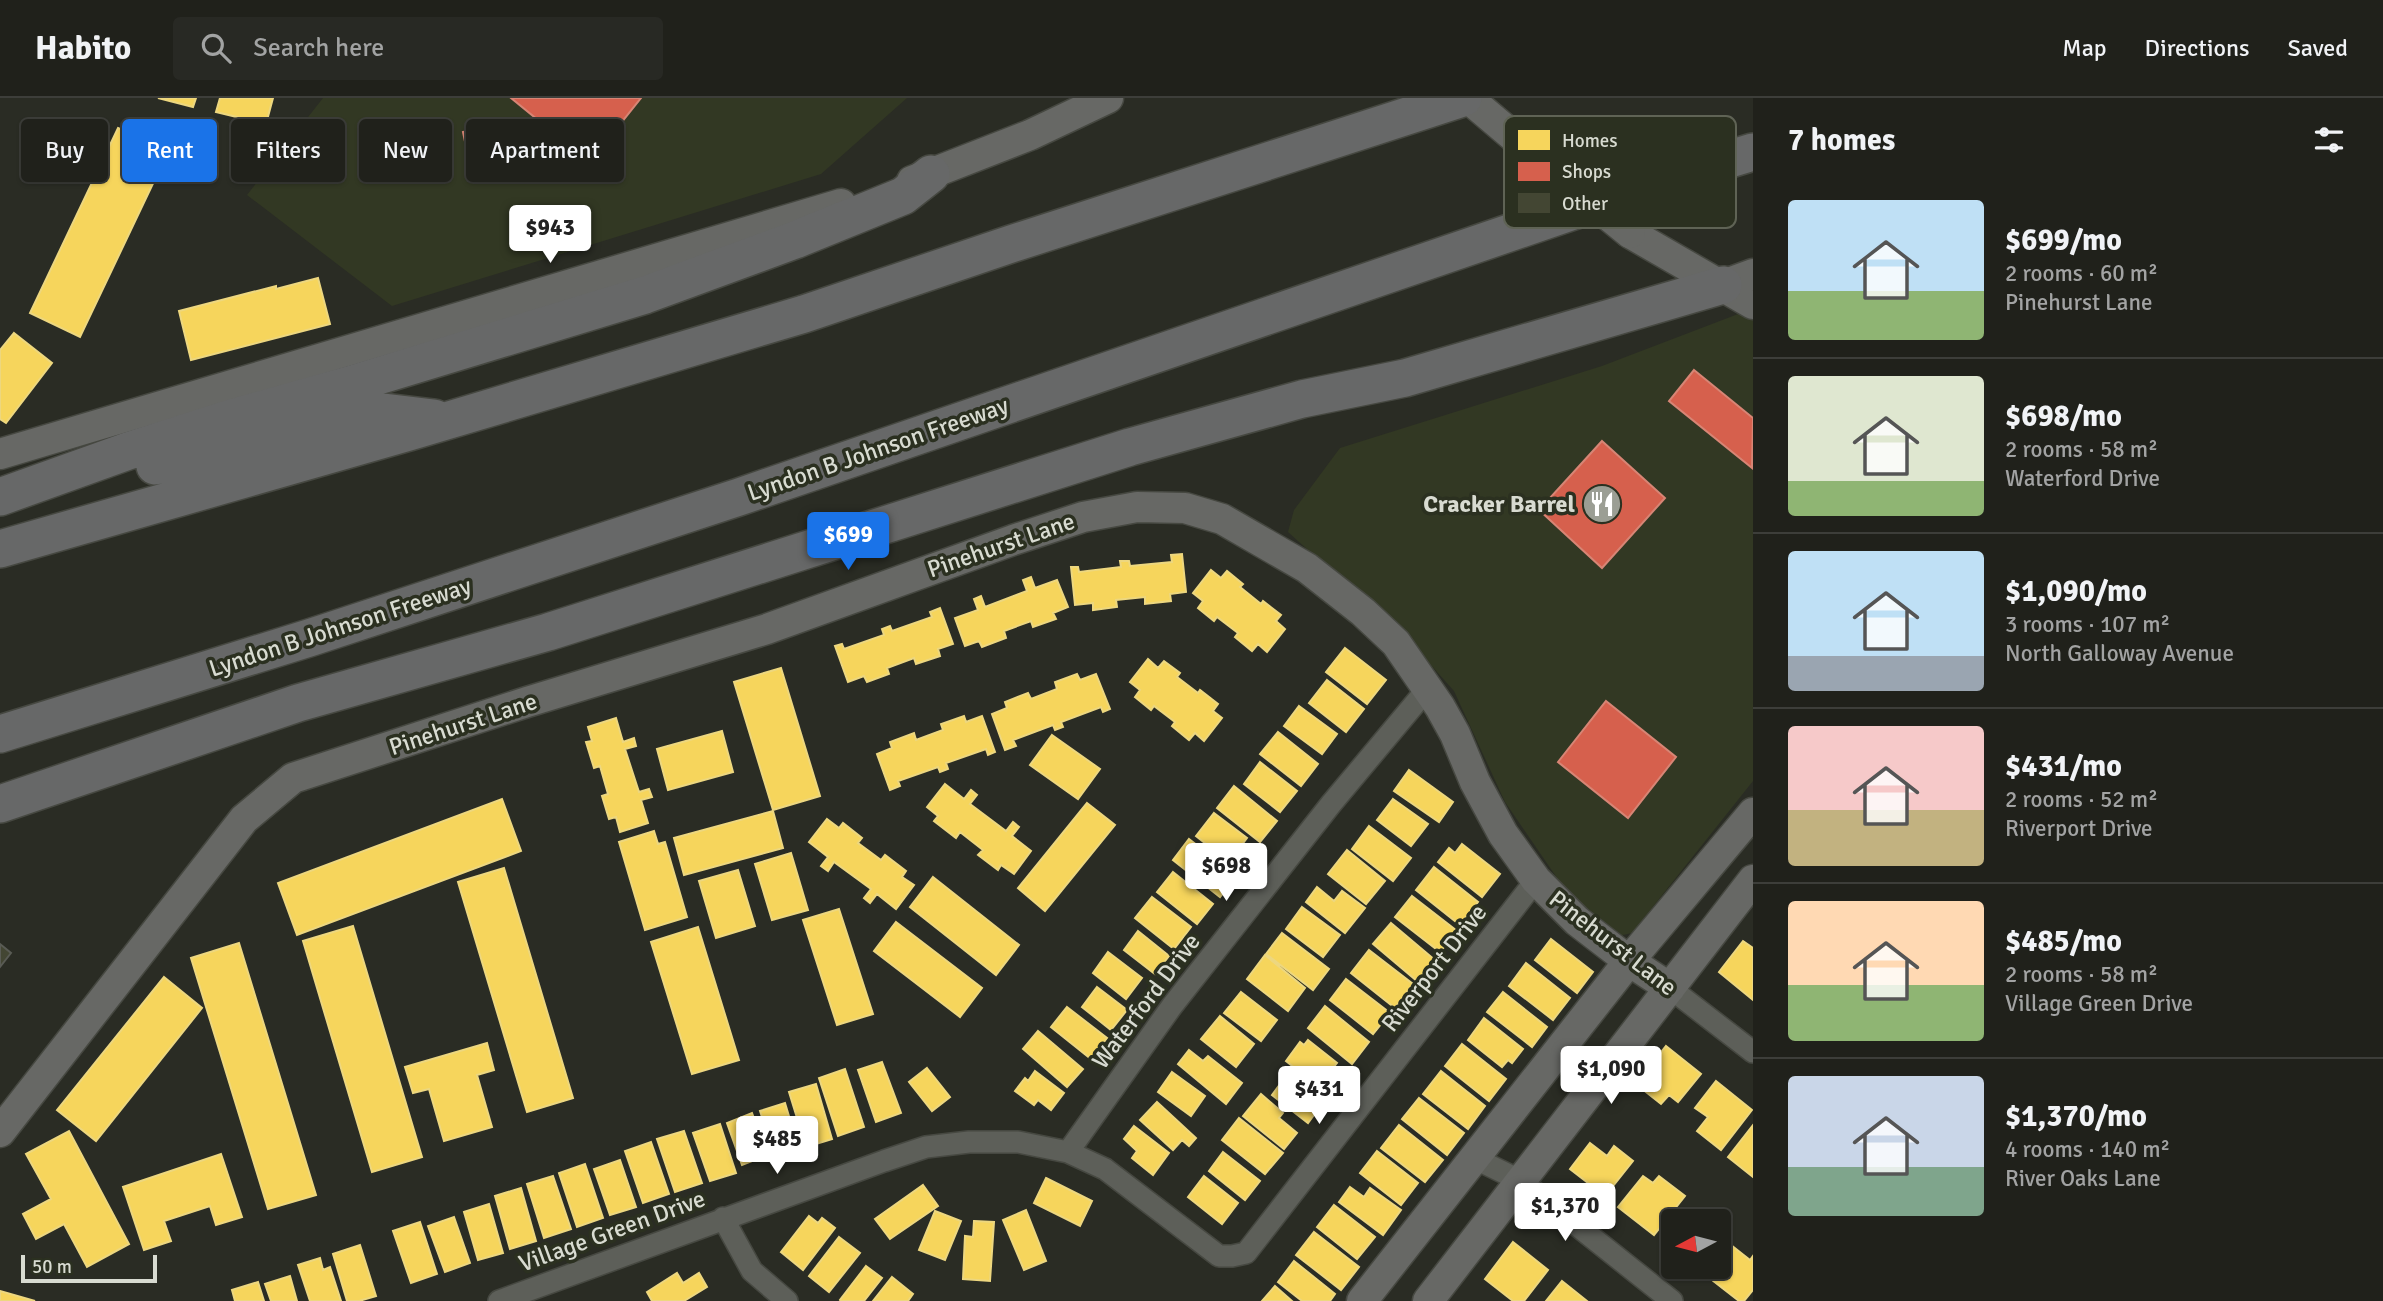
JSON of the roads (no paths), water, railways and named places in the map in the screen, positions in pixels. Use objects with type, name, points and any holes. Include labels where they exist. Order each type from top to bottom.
[{"type":"highway","points":[[0,549],[449,420],[804,314],[1466,98]]},
{"type":"highway","name":"Lyndon B Johnson Freeway","points":[[1736,157],[1753,152]]},
{"type":"highway","points":[[0,497],[164,440],[645,295],[795,240],[903,196],[931,174]]},
{"type":"highway","name":"Lyndon B Johnson Freeway","points":[[0,734],[321,634],[726,502],[1524,228]]},
{"type":"highway","points":[[0,804],[298,702],[548,632],[1130,447],[1302,399],[1405,378],[1738,279]]},
{"type":"highway","points":[[0,504],[384,412],[449,420]]},
{"type":"main road","points":[[0,454],[783,223],[931,174],[1030,135],[1108,98]]},
{"type":"main road","points":[[1466,98],[1504,129]]},
{"type":"main road","points":[[1624,228],[1738,279],[1753,304]]},
{"type":"main road","name":"Pinehurst Lane","points":[[0,1132],[244,819],[293,778],[527,702],[767,629],[1083,517],[1138,507],[1185,508],[1222,519],[1307,568],[1363,612],[1396,643],[1428,688],[1455,734],[1475,782],[1503,834],[1536,880],[1577,921],[1670,988]]},
{"type":"main road","points":[[1362,1301],[1629,961],[1753,813]]},
{"type":"main road","points":[[1428,1301],[1753,880]]},
{"type":"street","name":"Waterford Drive","points":[[1068,1152],[1172,1006],[1428,688]]},
{"type":"street","name":"Riverport Drive","points":[[1068,1152],[1105,1169],[1219,1256],[1246,1253],[1536,880]]},
{"type":"street","name":"Pinehurst Lane","points":[[1670,988],[1753,1052]]},
{"type":"street","name":"Village Green Drive","points":[[499,1301],[926,1147],[969,1142],[1018,1142],[1068,1152]]},
{"type":"street","points":[[1474,1158],[1521,1181],[1672,1301]]},
{"type":"street","points":[[723,1218],[752,1271],[787,1301]]},
{"type":"place","name":"Cracker Barrel","points":[[1602,504]]}]
